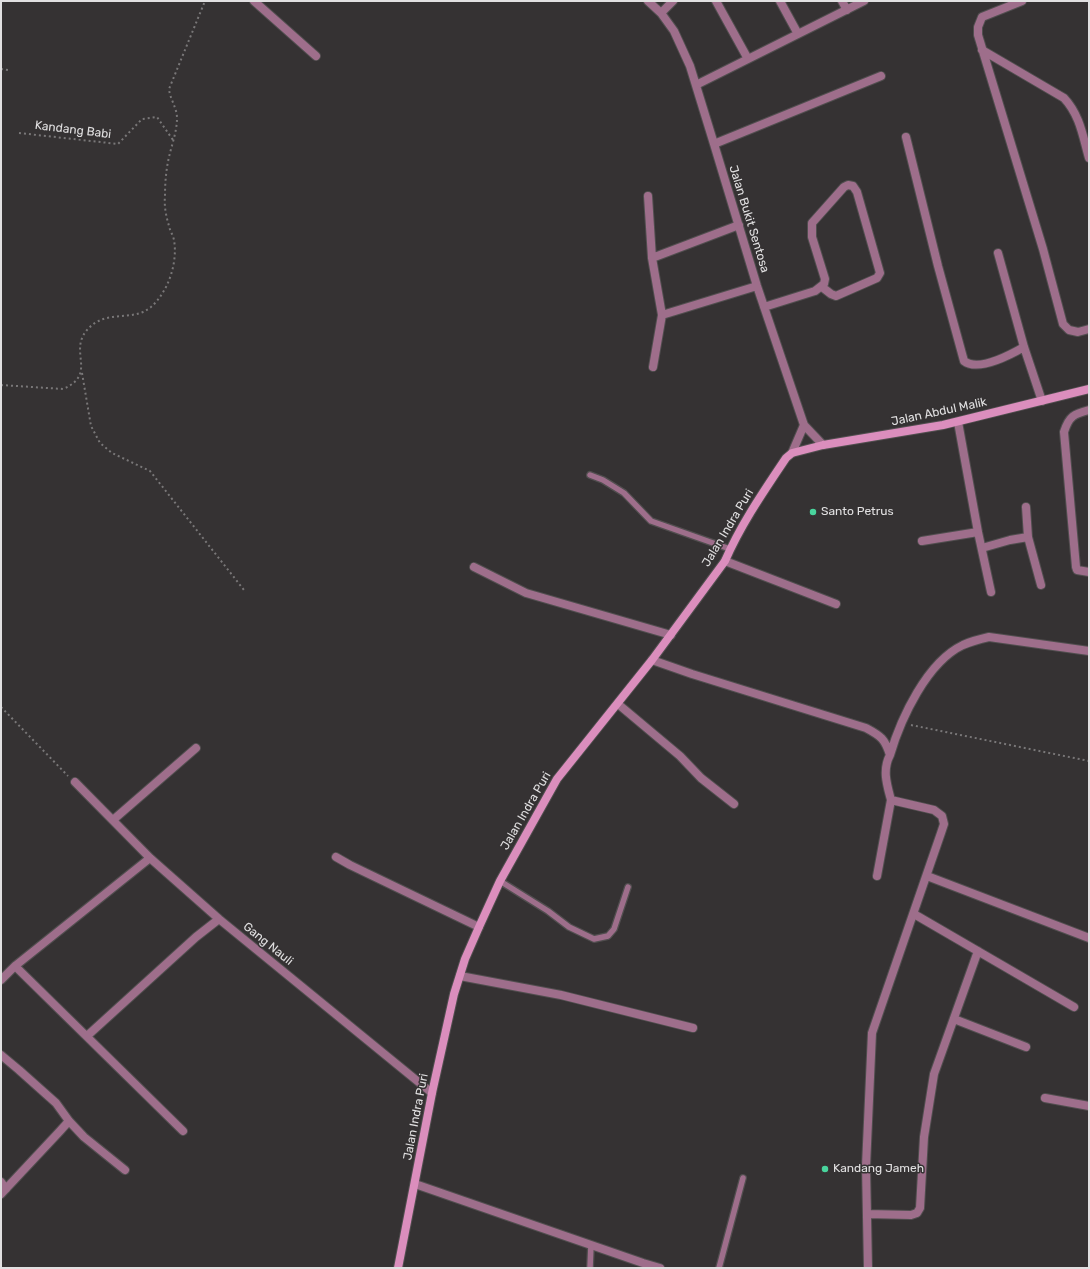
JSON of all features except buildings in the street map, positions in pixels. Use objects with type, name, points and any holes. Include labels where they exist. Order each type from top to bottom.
[{"type":"street","points":[[254,1],[316,56]]},
{"type":"street","name":"Jalan Bukit Sentosa","points":[[648,1],[661,13],[674,31],[690,66],[757,286],[804,425],[823,446]]},
{"type":"street","points":[[661,13],[672,1]]},
{"type":"street","points":[[716,1],[748,59]]},
{"type":"street","points":[[780,1],[798,34]]},
{"type":"street","points":[[842,1],[847,10]]},
{"type":"street","points":[[696,85],[864,1]]},
{"type":"street","points":[[1022,1],[982,17],[978,26],[978,31],[982,50],[1043,249],[1063,324],[1069,330],[1078,332],[1089,329]]},
{"type":"street","points":[[982,50],[1064,98],[1072,107],[1079,121],[1089,158]]},
{"type":"street","points":[[714,144],[881,76]]},
{"type":"street","points":[[906,138],[938,266],[964,361],[968,364],[978,365],[1005,358],[1024,347]]},
{"type":"street","points":[[764,307],[815,291],[822,287],[825,279],[812,237],[812,223],[844,187],[848,185],[853,186],[857,192],[880,273],[877,278],[836,296],[822,287]]},
{"type":"street","points":[[648,196],[652,258],[662,315],[653,367]]},
{"type":"street","points":[[652,258],[739,225]]},
{"type":"street","points":[[998,253],[1024,347],[1042,401]]},
{"type":"street","points":[[662,315],[757,286]]},
{"type":"street","name":"Jalan Abdul Malik","points":[[792,453],[958,422],[1089,389]]},
{"type":"street","points":[[1089,410],[1075,414],[1068,420],[1064,432],[1076,567],[1077,570],[1089,572]]},
{"type":"street","points":[[958,422],[978,532],[991,592]]},
{"type":"street","name":"Jalan Indra Puri","points":[[398,1268],[432,1093],[460,976],[465,959],[500,881],[557,779],[652,660],[725,561],[730,549],[758,499],[786,458],[792,453],[804,425]]},
{"type":"street","points":[[1026,507],[1028,537],[1041,585]]},
{"type":"street","points":[[922,541],[978,532]]},
{"type":"street","points":[[982,548],[1010,540],[1028,537]]},
{"type":"street","points":[[725,561],[836,604]]},
{"type":"street","points":[[474,567],[526,593],[671,635]]},
{"type":"street","points":[[877,876],[891,800],[886,781],[886,762],[890,755],[896,735],[922,686],[945,658],[962,646],[976,640],[989,637],[1089,651]]},
{"type":"street","points":[[652,660],[692,674],[866,728],[886,743],[890,755]]},
{"type":"street","points":[[618,704],[680,756],[701,778],[734,804]]},
{"type":"street","points":[[113,820],[196,748]]},
{"type":"street","name":"Gang Nauli","points":[[75,782],[150,858],[219,919],[432,1093]]},
{"type":"street","points":[[868,1268],[866,1166],[872,1033],[944,824],[942,816],[934,810],[891,800]]},
{"type":"street","points":[[336,857],[479,927]]},
{"type":"street","points":[[1,980],[15,966],[150,858]]},
{"type":"street","points":[[927,876],[1089,938]]},
{"type":"street","points":[[914,914],[1074,1007]]},
{"type":"street","points":[[87,1036],[196,937],[219,919]]},
{"type":"street","points":[[867,1214],[911,1215],[917,1213],[920,1208],[924,1138],[934,1074],[978,951]]},
{"type":"street","points":[[15,966],[183,1131]]},
{"type":"street","points":[[460,976],[561,995],[693,1028]]},
{"type":"street","points":[[954,1019],[1026,1047]]},
{"type":"street","points":[[1,1055],[56,1103],[84,1137],[125,1170]]},
{"type":"street","points":[[1045,1098],[1089,1106]]},
{"type":"street","points":[[3,1189],[69,1120]]},
{"type":"street","points":[[415,1184],[591,1245],[642,1266],[660,1268]]},
{"type":"lane","points":[[590,475],[603,480],[624,493],[651,521],[730,549]]},
{"type":"lane","points":[[500,881],[548,911],[570,927],[594,939],[608,936],[614,929],[628,888]]},
{"type":"lane","points":[[719,1268],[743,1178]]},
{"type":"lane","points":[[590,1268],[591,1245]]},
{"type":"path","points":[[206,1],[169,89],[177,117],[166,173],[165,198],[168,225],[174,240],[174,255],[167,284],[156,302],[149,309],[133,315],[104,318],[91,325],[83,335],[81,341],[82,372],[91,426],[100,443],[112,453],[150,471],[244,590]]},
{"type":"path","points":[[1,69],[8,70]]},
{"type":"path","name":"Kandang Babi","points":[[19,133],[118,144],[142,119],[157,117],[173,140]]},
{"type":"path","points":[[1,385],[64,389],[72,386],[82,372]]},
{"type":"path","points":[[1,708],[75,782]]},
{"type":"path","points":[[902,723],[1089,761]]},
{"type":"place","name":"Santo Petrus","points":[[813,512]]},
{"type":"place","name":"Kandang Jameh","points":[[825,1169]]}]
